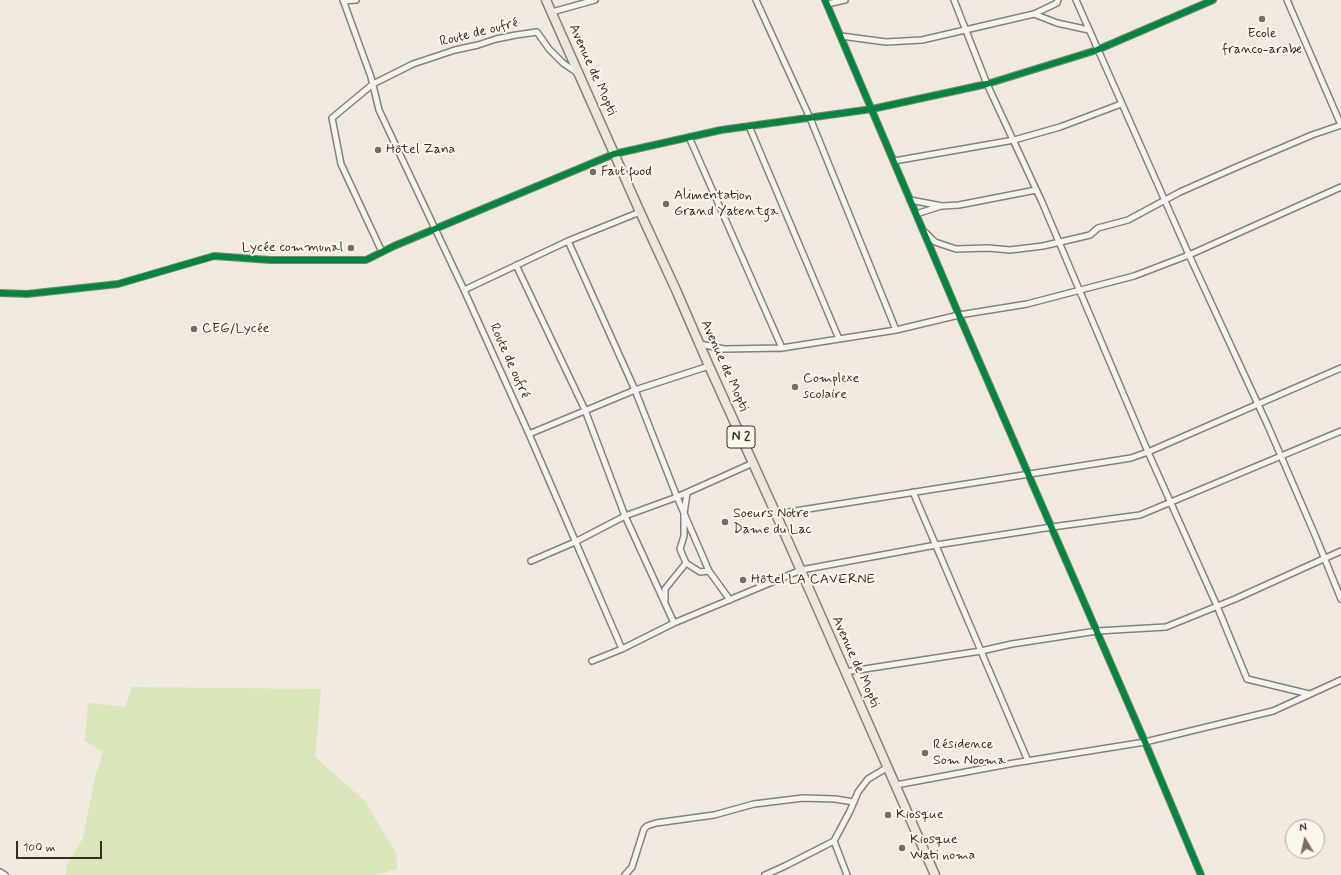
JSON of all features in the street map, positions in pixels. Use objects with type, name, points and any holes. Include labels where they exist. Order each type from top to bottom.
[{"type":"main road","name":"Avenue de Mopti","points":[[546,0],[709,366],[754,463],[935,875]]},
{"type":"street","points":[[343,0],[356,0]]},
{"type":"street","name":"Route de oufré","points":[[343,0],[360,44],[373,84],[379,110],[464,290],[529,434],[622,649]]},
{"type":"street","points":[[552,12],[595,0]]},
{"type":"street","points":[[756,0],[810,118],[896,330]]},
{"type":"street","points":[[845,0],[826,2],[958,315],[1052,527],[1201,875]]},
{"type":"street","points":[[954,0],[987,84],[1036,190],[1148,452],[1217,606],[1247,679],[1309,694]]},
{"type":"street","points":[[841,36],[886,42],[922,40],[1034,14],[1057,3],[1058,0]]},
{"type":"street","points":[[1076,0],[1189,255],[1258,404],[1341,599]]},
{"type":"street","points":[[0,293],[27,294],[118,284],[214,256],[270,260],[366,260],[434,229],[614,154],[721,130],[872,109],[987,84],[1097,50],[1213,0]]},
{"type":"street","points":[[923,230],[935,242],[956,249],[988,248],[1010,250],[1059,243],[1090,235],[1098,228],[1128,220],[1252,160],[1312,135],[1341,125],[1287,0]]},
{"type":"street","points":[[1034,14],[1057,23],[1089,30]]},
{"type":"street","name":"Route de oufré","points":[[382,252],[341,164],[332,118],[373,84],[413,64],[455,50],[496,39],[537,32],[549,49],[563,63],[579,73]]},
{"type":"street","points":[[894,161],[1014,140],[1060,128],[1121,104]]},
{"type":"street","points":[[749,126],[839,339]]},
{"type":"street","points":[[689,137],[782,348]]},
{"type":"street","points":[[700,344],[724,349],[782,348],[896,330],[958,315],[1027,304],[1134,276],[1189,255],[1341,187]]},
{"type":"street","points":[[916,214],[942,206],[959,205],[1036,190]]},
{"type":"street","points":[[910,200],[942,206]]},
{"type":"street","points":[[464,290],[568,241],[640,212]]},
{"type":"street","points":[[568,241],[635,390],[677,497],[709,571],[730,600]]},
{"type":"street","points":[[516,265],[586,410],[625,516],[674,623]]},
{"type":"street","points":[[529,434],[635,390],[709,366]]},
{"type":"street","points":[[776,514],[1131,458],[1341,368]]},
{"type":"street","points":[[592,661],[622,649],[674,623],[801,570],[936,545],[1140,515],[1341,431]]},
{"type":"street","points":[[531,561],[576,542],[625,516],[687,493],[754,463]]},
{"type":"street","points":[[913,492],[1028,761]]},
{"type":"street","points":[[687,493],[684,514],[684,536],[680,549],[686,564],[700,572],[709,571]]},
{"type":"street","points":[[845,672],[981,652],[1012,644],[1097,631],[1166,626],[1217,606],[1341,551]]},
{"type":"street","points":[[665,603],[665,589],[686,564]]},
{"type":"street","points":[[896,785],[1145,742],[1273,710],[1341,680]]},
{"type":"street","points":[[765,875],[834,841],[858,792],[868,778],[888,767]]},
{"type":"street","points":[[625,875],[632,867],[644,829],[647,826],[656,823],[714,815],[754,804],[803,798],[835,799],[854,802]]},
{"type":"street","points":[[834,841],[847,875]]},
{"type":"street","points":[[0,872],[5,875]]},
{"type":"green space","points":[[132,687],[321,689],[315,757],[365,801],[397,855],[397,869],[376,875],[66,875],[66,867],[83,838],[95,778],[103,752],[85,741],[88,703],[125,707]]},
{"type":"cycle path","points":[[825,0],[959,315],[1145,742],[1201,875]]},
{"type":"cycle path","points":[[0,293],[27,294],[118,284],[214,256],[270,260],[366,260],[394,246],[614,154],[721,130],[872,109],[987,84],[1097,50],[1213,0]]},
{"type":"place","name":"Ecole franco-arabe","points":[[1262,19]]},
{"type":"place","name":"Hôtel Zana","points":[[378,150]]},
{"type":"place","name":"Faut food","points":[[593,172]]},
{"type":"place","name":"Alimentation Grand Yatentga","points":[[666,204]]},
{"type":"place","name":"Lycée communal","points":[[351,248]]},
{"type":"place","name":"CEG/Lycée","points":[[194,329]]},
{"type":"place","name":"Complexe scolaire","points":[[795,387]]},
{"type":"place","name":"Soeurs Notre Dame du Lac","points":[[725,522]]},
{"type":"place","name":"Hôtel LA CAVERNE","points":[[743,580]]},
{"type":"place","name":"Résidence Som Nooma","points":[[925,753]]},
{"type":"place","name":"Kiosque","points":[[888,815]]},
{"type":"place","name":"Kiosque Wati noma","points":[[902,848]]}]
